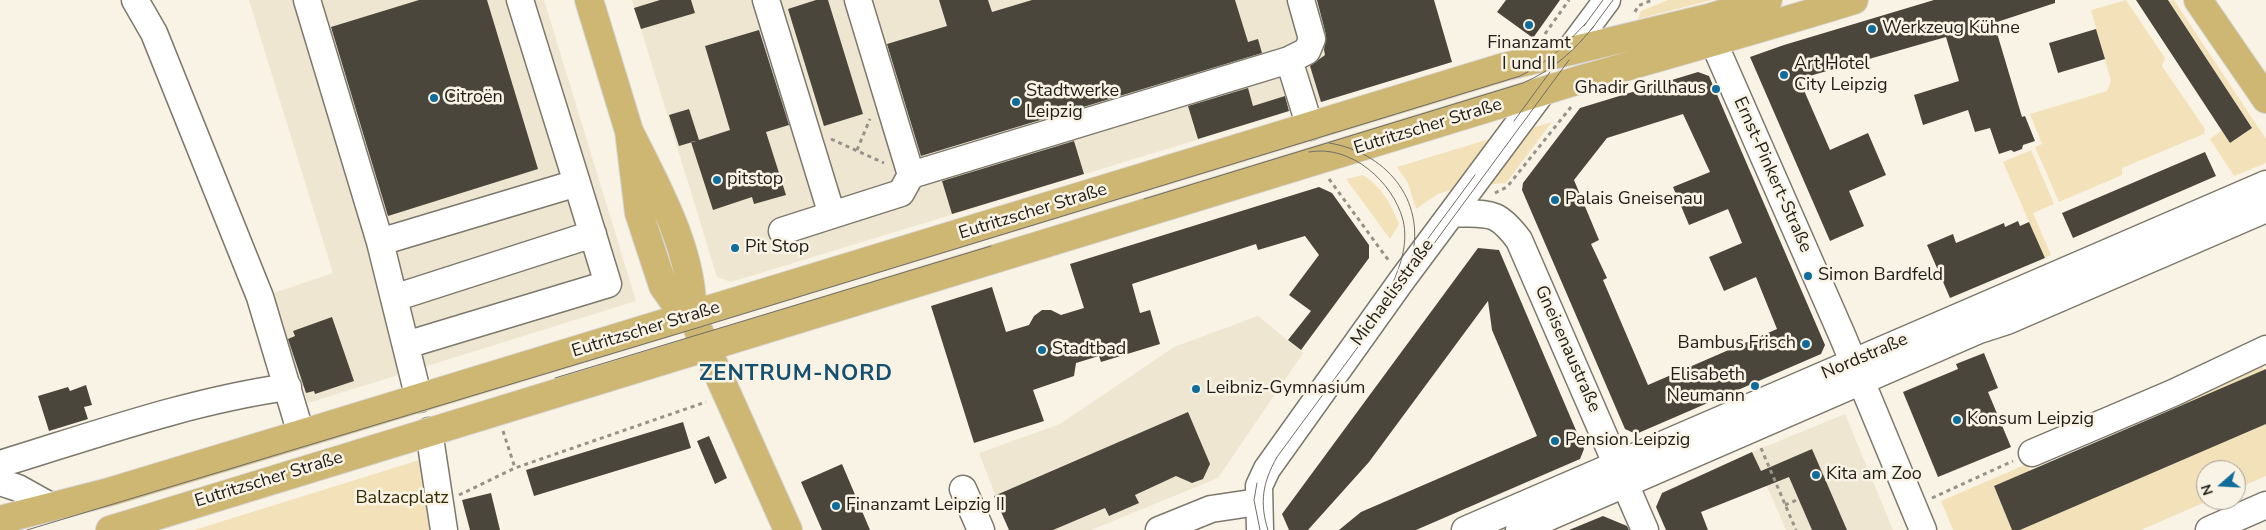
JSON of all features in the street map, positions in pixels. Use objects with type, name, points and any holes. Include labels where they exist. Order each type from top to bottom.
[{"type":"main road","points":[[589,0],[629,130],[639,213],[662,286],[674,304],[692,316],[788,530]]},
{"type":"main road","name":"Eutritzscher Straße","points":[[0,520],[109,492],[419,399],[1526,62],[1712,17],[1765,0]]},
{"type":"main road","name":"Eutritzscher Straße","points":[[110,530],[706,346],[1713,40],[1754,31],[1854,0]]},
{"type":"main road","points":[[2198,0],[2266,99]]},
{"type":"street","name":"Eutritzscher Straße","points":[[135,0],[154,33],[260,297],[301,434]]},
{"type":"street","points":[[307,0],[380,242],[419,399]]},
{"type":"street","points":[[406,345],[608,284],[520,0]]},
{"type":"street","points":[[766,0],[832,215]]},
{"type":"street","points":[[858,0],[911,175]]},
{"type":"street","points":[[782,231],[901,193],[911,175],[1289,60],[1307,51],[1312,39],[1301,0]]},
{"type":"street","points":[[1569,51],[1607,0]]},
{"type":"street","name":"Ernst-Pinkert-Straße","points":[[1713,40],[1924,530]]},
{"type":"street","points":[[1289,60],[1310,127]]},
{"type":"street","name":"Michaelisstraße","points":[[1260,530],[1258,502],[1260,486],[1266,469],[1402,280],[1542,92]]},
{"type":"street","points":[[380,242],[577,183]]},
{"type":"street","name":"Nordstraße","points":[[1519,530],[1621,474],[1857,372],[2266,184]]},
{"type":"street","name":"Nordstraße","points":[[1465,530],[1752,429],[1857,372],[2007,321],[2266,209]]},
{"type":"street","name":"Gneisenaustraße","points":[[1452,213],[1492,214],[1508,226],[1519,240],[1645,530]]},
{"type":"street","points":[[394,298],[593,234]]},
{"type":"street","points":[[2032,452],[2173,393],[2266,349]]},
{"type":"street","points":[[0,464],[174,411],[258,391],[288,387]]},
{"type":"street","points":[[429,431],[444,530]]},
{"type":"street","points":[[0,482],[18,488],[52,507]]},
{"type":"street","points":[[963,489],[981,530]]},
{"type":"street","points":[[1160,530],[1211,509],[1258,502]]},
{"type":"street","points":[[2209,530],[2266,505]]},
{"type":"path","points":[[1526,62],[1569,0]]},
{"type":"path","points":[[1490,196],[1508,187],[1573,104]]},
{"type":"path","points":[[805,128],[911,175]]},
{"type":"path","points":[[1326,176],[1402,280]]},
{"type":"path","points":[[440,504],[515,468],[728,394]]},
{"type":"path","points":[[501,425],[515,468]]},
{"type":"path","points":[[1752,429],[1796,530]]},
{"type":"path","points":[[1913,506],[2032,452]]},
{"type":"path","points":[[1785,505],[1799,499]]},
{"type":"shaded area","points":[[249,0],[544,0],[636,301],[308,403],[271,294],[333,273]]},
{"type":"shaded area","points":[[632,0],[1434,0],[1452,62],[731,282],[717,277]]},
{"type":"shaded area","name":"Leibniz-Gymnasium","points":[[1258,316],[1303,353],[1218,478],[1091,530],[1009,530],[979,453],[1060,424],[1174,347]]},
{"type":"shaded area","name":"Kita am Zoo","points":[[1845,414],[1893,530],[1786,530],[1752,452]]},
{"type":"green space","points":[[1668,0],[1712,0],[1638,19],[1641,11]]},
{"type":"green space","points":[[2126,0],[2165,58],[2162,66],[2205,129],[2204,134],[2122,168],[2122,175],[2059,202],[2035,147],[2042,144],[2030,114],[2107,91],[2111,81],[2091,10]]},
{"type":"green space","points":[[2174,0],[2266,139],[2266,163],[2234,176],[2210,139],[2222,130],[2230,143],[2252,128],[2169,1]]},
{"type":"green space","points":[[1552,122],[1506,183],[1484,185],[1525,130]]},
{"type":"green space","points":[[1496,137],[1461,187],[1438,194],[1416,209],[1408,183],[1397,167]]},
{"type":"green space","points":[[2031,150],[2054,204],[2033,213],[2051,255],[2045,258],[2003,162]]},
{"type":"green space","points":[[1363,175],[1381,191],[1399,224],[1390,239],[1346,179]]},
{"type":"green space","points":[[2261,362],[2264,370],[2182,406],[2178,398]]},
{"type":"green space","points":[[2266,424],[2266,476],[2246,485],[2246,460],[2196,460],[2196,506],[2141,530],[2020,530]]},
{"type":"green space","name":"Balzacplatz","points":[[426,458],[439,530],[194,530]]},
{"type":"green space","points":[[2027,464],[2030,471],[1994,486],[2012,530],[1953,530],[1941,501]]},
{"type":"building","name":"Citroën","points":[[419,0],[487,0],[538,169],[388,216],[331,27]]},
{"type":"building","points":[[660,0],[691,0],[695,13],[641,29],[634,8]]},
{"type":"building","points":[[816,0],[828,0],[863,114],[824,126],[788,9]]},
{"type":"building","name":"Stadtwerke Leipzig","points":[[939,0],[988,0],[992,12],[1032,0],[1235,0],[1248,42],[1258,39],[1262,53],[921,156],[887,44],[947,26]]},
{"type":"building","points":[[1317,0],[1434,0],[1452,62],[1321,102],[1310,66],[1325,55],[1326,35]]},
{"type":"building","name":"Finanzamt I und II","points":[[1506,0],[1560,0],[1533,38],[1497,12]]},
{"type":"building","points":[[1934,0],[2055,0],[2055,3],[1994,23],[2022,117],[2025,116],[2035,141],[2023,145],[2022,149],[2014,152],[2011,150],[1999,154],[1990,128],[1975,132],[1968,110],[1923,125],[1914,95],[1959,81],[1946,37],[1799,79],[1830,150],[1868,133],[1886,175],[1849,191],[1864,226],[1830,241],[1750,57]]},
{"type":"building","points":[[2136,0],[2168,0],[2252,128],[2230,143]]},
{"type":"building","points":[[2096,29],[2105,59],[2058,73],[2049,43]]},
{"type":"building","points":[[759,30],[789,125],[766,132],[786,195],[754,204],[752,197],[713,210],[691,142],[679,146],[669,115],[689,109],[699,140],[730,130],[705,46]]},
{"type":"building","points":[[1698,72],[1709,76],[1825,345],[1821,354],[1636,434],[1625,429],[1522,190],[1523,183],[1580,108]],"holes":[[[1683,114],[1710,172],[1673,187],[1689,225],[1728,209],[1742,243],[1709,257],[1724,291],[1756,277],[1777,329],[1648,385],[1603,280],[1607,278],[1591,244],[1599,240],[1574,180],[1607,138]]]},
{"type":"building","points":[[1248,88],[1253,106],[1285,96],[1289,111],[1198,139],[1188,106]]},
{"type":"building","points":[[1074,141],[1084,174],[952,214],[942,181]]},
{"type":"building","points":[[2205,152],[2216,176],[2073,238],[2062,213]]},
{"type":"building","name":"Stadtbad","points":[[1319,187],[1332,193],[1369,245],[1369,258],[1301,350],[1288,340],[1311,311],[1289,295],[1319,255],[1305,236],[1258,250],[1256,244],[1132,284],[1140,313],[1150,310],[1160,344],[1101,362],[1099,356],[1076,363],[1074,376],[1033,390],[1044,421],[974,443],[931,306],[992,287],[1006,332],[1029,325],[1034,316],[1042,310],[1051,310],[1061,315],[1084,308],[1070,264]]},
{"type":"building","points":[[2018,221],[2020,226],[2029,222],[2045,258],[1950,298],[1927,245],[1953,234],[1956,243],[2004,223],[2005,227]]},
{"type":"building","points":[[1478,248],[1499,250],[1584,449],[1580,459],[1416,530],[1339,530],[1361,512],[1537,436],[1492,330],[1488,301],[1369,462],[1308,530],[1289,530],[1282,514]]},
{"type":"building","points":[[332,317],[354,381],[315,394],[314,391],[306,393],[288,339],[295,336],[293,331]]},
{"type":"building","name":"Konsum Leipzig","points":[[1984,353],[1998,388],[1988,392],[2011,447],[1938,477],[1903,392],[1958,369],[1956,364]]},
{"type":"building","points":[[2266,369],[2266,424],[2020,530],[2012,530],[1994,486]]},
{"type":"building","points":[[86,385],[92,405],[84,407],[88,419],[49,431],[38,396],[68,387],[70,391]]},
{"type":"building","points":[[1188,412],[1210,464],[1203,479],[1192,483],[1176,476],[1135,495],[1139,503],[1109,516],[1105,508],[1053,530],[1009,530],[994,496]]},
{"type":"building","points":[[683,422],[691,448],[534,496],[526,470]]},
{"type":"building","points":[[709,436],[727,478],[715,484],[697,441]]},
{"type":"building","points":[[1812,449],[1847,530],[1812,530],[1789,477],[1701,512],[1708,530],[1666,530],[1656,507],[1662,493],[1752,452],[1761,471]]},
{"type":"building","name":"Finanzamt Leipzig II","points":[[842,464],[870,530],[822,530],[801,482]]},
{"type":"building","points":[[491,493],[500,530],[470,530],[462,500]]},
{"type":"building","points":[[1603,516],[1627,526],[1629,530],[1569,530]]},
{"type":"tram line","points":[[1584,26],[1603,0]]},
{"type":"tram line","points":[[1591,30],[1613,0]]},
{"type":"tram line","points":[[27,530],[697,328],[1520,76],[1548,59],[1564,46],[1587,22]]},
{"type":"tram line","points":[[1144,199],[1523,83],[1544,72],[1562,59],[1579,44],[1594,26]]},
{"type":"tram line","points":[[1268,530],[1265,520],[1264,492],[1268,475],[1277,457],[1569,60]]},
{"type":"tram line","points":[[1514,121],[1550,72]]},
{"type":"tram line","points":[[1329,143],[1349,148],[1368,156],[1384,168],[1397,182],[1407,198],[1413,216],[1415,236],[1412,257]]},
{"type":"tram line","points":[[1309,152],[1325,151],[1355,160],[1368,169],[1390,192],[1403,220],[1405,239],[1402,257],[1389,291]]},
{"type":"tram line","points":[[1409,264],[1475,175]]},
{"type":"tram line","points":[[555,378],[991,246]]},
{"type":"tram line","points":[[1257,483],[1254,500],[1260,530]]},
{"type":"place","name":"Finanzamt I und II","points":[[1529,25]]},
{"type":"place","name":"Werkzeug Kühne","points":[[1872,29]]},
{"type":"place","name":"Art Hotel City Leipzig","points":[[1784,75]]},
{"type":"place","name":"Ghadir Grillhaus","points":[[1716,89]]},
{"type":"place","name":"Citroën","points":[[434,98]]},
{"type":"place","name":"Stadtwerke Leipzig","points":[[1016,102]]},
{"type":"place","name":"pitstop","points":[[717,180]]},
{"type":"place","name":"Palais Gneisenau","points":[[1555,200]]},
{"type":"place","name":"Pit Stop","points":[[735,248]]},
{"type":"place","name":"Simon Bardfeld","points":[[1808,276]]},
{"type":"place","name":"Bambus Frisch","points":[[1806,344]]},
{"type":"place","name":"Stadtbad","points":[[1042,350]]},
{"type":"place","name":"Elisabeth Neumann","points":[[1755,386]]},
{"type":"place","name":"Leibniz-Gymnasium","points":[[1196,389]]},
{"type":"place","name":"Konsum Leipzig","points":[[1957,420]]},
{"type":"place","name":"Pension Leipzig","points":[[1555,441]]},
{"type":"place","name":"Kita am Zoo","points":[[1816,475]]},
{"type":"place","name":"Finanzamt Leipzig II","points":[[836,506]]},
{"type":"district","name":"ZENTRUM-NORD","points":[[796,375]]}]
